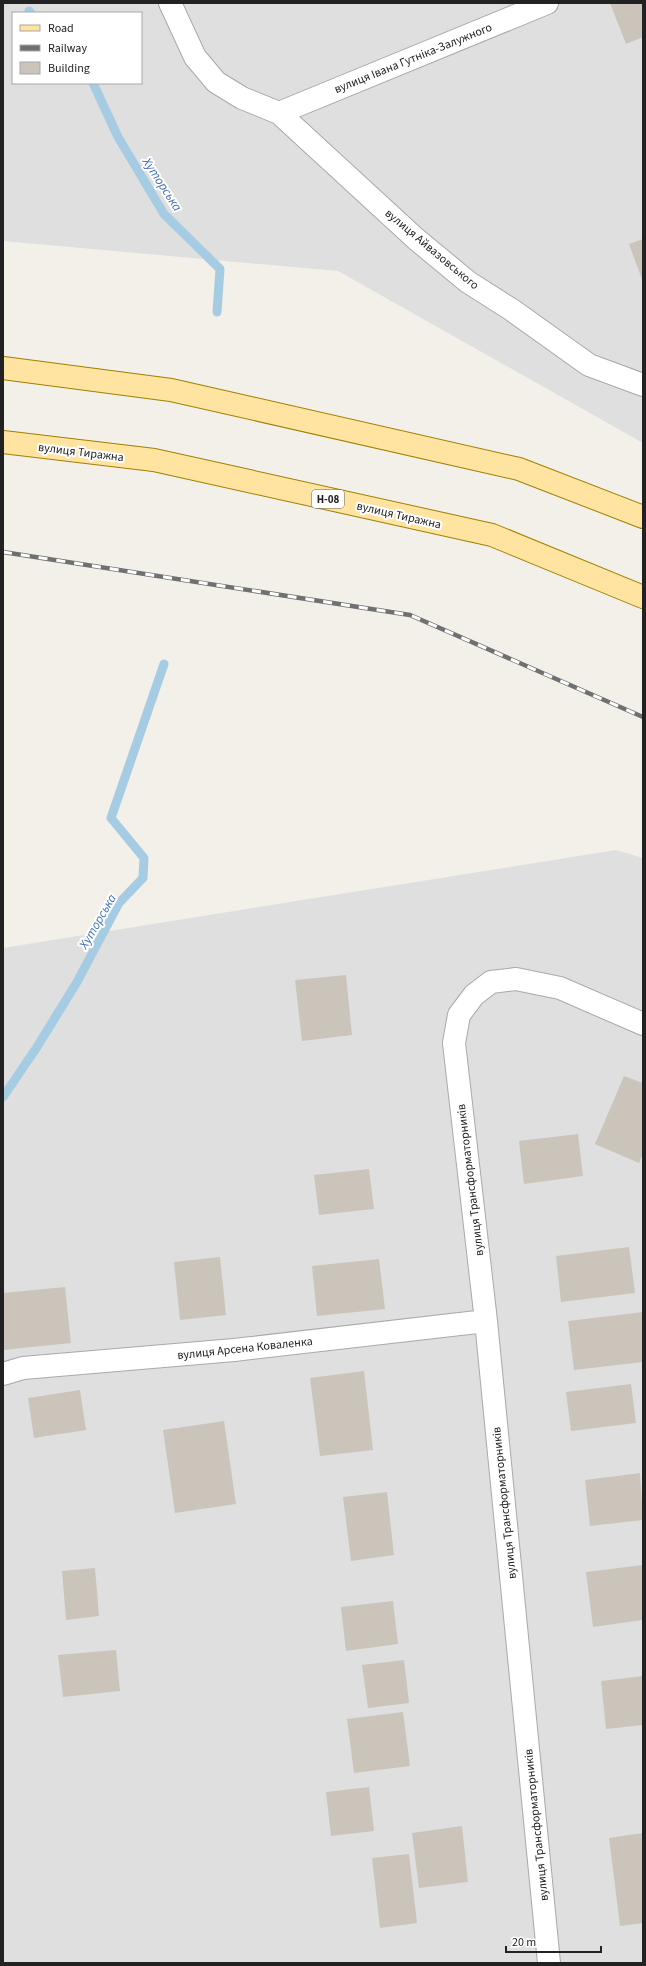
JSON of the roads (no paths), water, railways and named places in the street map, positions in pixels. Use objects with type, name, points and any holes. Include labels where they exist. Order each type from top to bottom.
[{"type":"main road","points":[[3,368],[171,390],[512,467],[643,517]]},
{"type":"main road","name":"вулиця Тиражна","points":[[3,442],[154,460],[492,535],[643,597]]},
{"type":"street","points":[[170,3],[195,57],[216,82],[242,98],[279,113]]},
{"type":"street","name":"вулиця Івана Гутніка-Залужного","points":[[279,113],[547,3]]},
{"type":"street","name":"вулиця Айвазовського","points":[[279,113],[416,239],[468,282],[512,310],[590,365],[643,385]]},
{"type":"street","name":"вулиця Трансформаторників","points":[[549,1963],[486,1321],[454,1043],[459,1015],[474,995],[491,982],[516,980],[560,988],[643,1024]]},
{"type":"street","name":"вулиця Арсена Коваленка","points":[[3,1374],[23,1368],[234,1350],[486,1321]]},
{"type":"waterway","name":"Хуторська","points":[[93,84],[118,137],[164,214],[220,269],[217,312]]},
{"type":"waterway","name":"Хуторська","points":[[3,1097],[37,1047],[77,982],[119,903],[143,878],[144,858],[111,818],[164,664]]},
{"type":"railway","points":[[3,552],[410,615],[643,717]]}]
